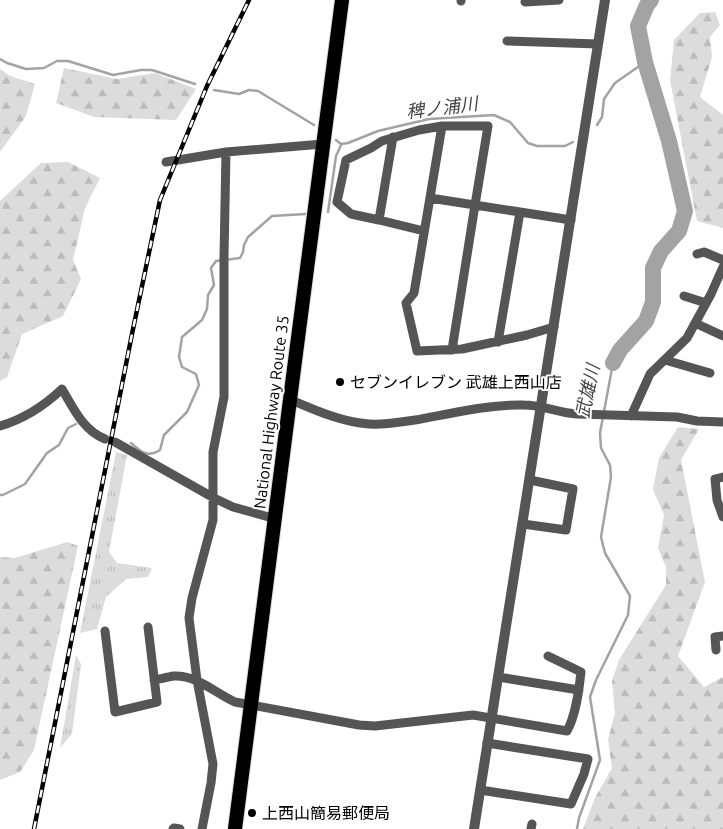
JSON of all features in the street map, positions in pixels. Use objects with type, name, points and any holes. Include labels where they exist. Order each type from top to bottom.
[{"type":"highway","name":"National Highway Route 35","points":[[235,829],[342,0]]},
{"type":"street","points":[[525,2],[559,0]]},
{"type":"street","points":[[474,829],[605,0]]},
{"type":"street","points":[[506,41],[598,44]]},
{"type":"street","points":[[442,126],[414,293],[406,303],[417,350],[462,350],[527,336],[554,327]]},
{"type":"street","points":[[424,231],[351,214],[337,202],[346,160],[371,148],[382,140],[419,130],[442,126],[488,126],[452,350]]},
{"type":"street","points":[[379,220],[393,137]]},
{"type":"street","points":[[166,162],[226,152],[323,144]]},
{"type":"street","points":[[202,829],[211,783],[212,764],[197,680],[189,618],[192,598],[214,520],[213,452],[224,398],[226,152]]},
{"type":"street","points":[[430,198],[571,220]]},
{"type":"street","points":[[498,342],[520,212]]},
{"type":"street","points":[[696,254],[704,252],[723,260]]},
{"type":"street","points":[[631,416],[650,374],[687,338],[721,277],[723,267]]},
{"type":"street","points":[[684,296],[706,303]]},
{"type":"street","points":[[695,323],[723,336]]},
{"type":"street","points":[[664,360],[710,373]]},
{"type":"street","points":[[0,426],[29,415],[62,389],[87,428],[96,435],[106,439]]},
{"type":"street","points":[[290,399],[346,420],[369,424],[388,424],[490,407],[523,405],[541,406],[564,413],[677,417],[697,421],[723,422]]},
{"type":"street","points":[[115,442],[214,498],[276,519]]},
{"type":"street","points":[[723,478],[715,479],[717,500],[723,517]]},
{"type":"street","points":[[523,524],[566,530],[573,489],[530,480]]},
{"type":"street","points":[[105,631],[115,712],[157,702],[148,627]]},
{"type":"street","points":[[716,650],[715,637],[723,636]]},
{"type":"street","points":[[154,680],[175,676],[197,680],[235,702],[359,725],[375,726],[473,715],[567,732],[571,725],[581,672],[548,656]]},
{"type":"street","points":[[498,678],[579,690]]},
{"type":"street","points":[[480,790],[571,804],[584,774],[588,759],[488,743]]},
{"type":"street","points":[[172,829],[180,829]]},
{"type":"green space","points":[[715,12],[720,25],[710,37],[712,57],[700,97],[723,115],[723,228],[697,221],[670,80],[674,40],[700,13]]},
{"type":"green space","points":[[64,68],[117,79],[155,73],[196,89],[176,120],[94,117],[56,103]]},
{"type":"green space","points":[[0,69],[10,76],[35,84],[26,116],[0,152]]},
{"type":"green space","points":[[68,162],[100,178],[85,208],[73,260],[81,279],[63,316],[22,334],[7,377],[0,381],[0,201],[41,163]]},
{"type":"green space","points":[[678,427],[699,429],[681,460],[705,582],[678,656],[704,687],[723,677],[723,829],[583,829],[595,798],[612,768],[608,740],[615,713],[612,681],[619,660],[666,585],[666,567],[658,548],[664,515],[653,489],[659,458]]},
{"type":"green space","points":[[116,452],[127,455],[109,552],[117,563],[152,568],[148,577],[126,579],[106,597],[97,629],[80,633]]},
{"type":"green space","points":[[67,542],[78,546],[34,750],[20,772],[0,780],[0,557],[15,558]]},
{"type":"green space","points":[[76,655],[81,664],[72,734],[60,748]]},
{"type":"waterway","name":"武雄川","points":[[613,363],[620,350],[646,321],[653,302],[653,268],[661,251],[679,231],[685,211],[669,141],[645,62],[638,26],[651,0]]},
{"type":"waterway","name":"稗ノ浦川","points":[[0,59],[26,69],[44,68],[57,61],[68,61],[113,75],[152,70],[195,84]]},
{"type":"waterway","name":"稗ノ浦川","points":[[597,125],[602,117],[604,99],[615,83],[645,62]]},
{"type":"waterway","name":"稗ノ浦川","points":[[214,90],[239,94],[249,90],[258,91],[314,125]]},
{"type":"waterway","name":"稗ノ浦川","points":[[336,140],[341,144],[348,143],[378,131],[429,119],[494,115],[510,122],[528,143],[537,146],[565,146],[573,142]]},
{"type":"waterway","points":[[328,212],[336,156],[341,145]]},
{"type":"waterway","points":[[131,443],[148,454],[160,450],[164,435],[187,412],[199,385],[196,374],[182,367],[179,357],[182,337],[202,320],[207,309],[208,295],[214,285],[211,268],[216,261],[240,258],[248,237],[272,216],[306,214]]},
{"type":"waterway","name":"武雄川","points":[[577,829],[579,818],[600,760],[590,697],[596,680],[628,615],[630,596],[605,553],[601,537],[611,477],[610,465],[601,448],[600,433],[613,363]]},
{"type":"waterway","points":[[0,495],[25,484],[47,453],[59,445],[68,428],[76,424]]},
{"type":"railway","points":[[34,829],[160,200],[207,86],[249,0]]},
{"type":"place","name":"セブンイレブン 武雄上西山店","points":[[340,382]]},
{"type":"place","name":"上西山簡易郵便局","points":[[252,813]]}]
